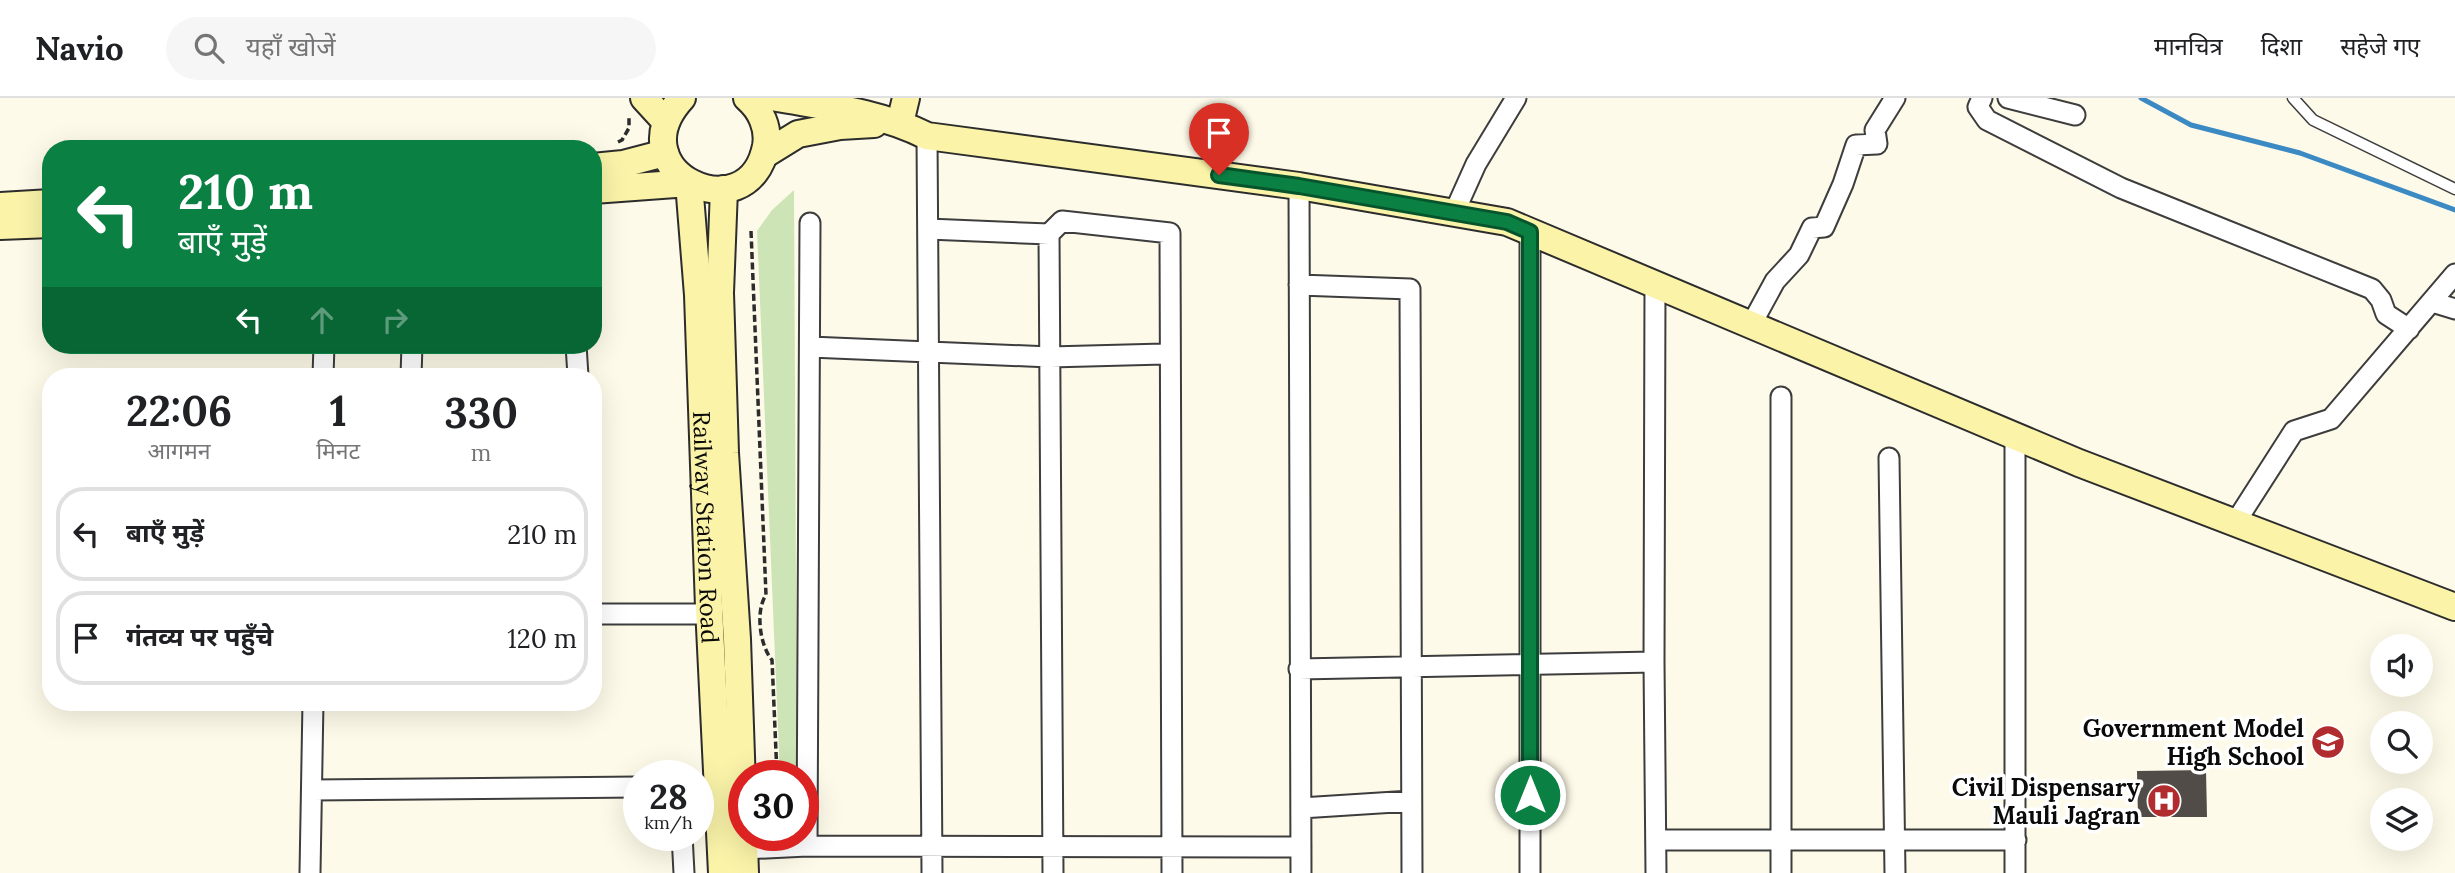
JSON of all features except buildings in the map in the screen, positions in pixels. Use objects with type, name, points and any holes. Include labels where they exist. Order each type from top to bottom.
[{"type":"street","points":[[682,98],[666,122],[663,137],[665,153],[679,175],[689,183]]},
{"type":"street","points":[[602,189],[689,183],[712,190],[724,190],[749,178],[764,155],[767,140],[759,111],[747,98]]},
{"type":"street","points":[[777,98],[868,113],[903,110]]},
{"type":"street","points":[[1454,213],[1476,164],[1516,98]]},
{"type":"street","points":[[1751,325],[1775,281],[1799,256],[1812,228],[1824,227],[1856,145],[1877,144],[1875,130],[1895,98]]},
{"type":"street","points":[[1982,98],[1978,107],[1987,120],[2120,188],[2372,289],[2381,300],[2386,314],[2409,329]]},
{"type":"street","points":[[2008,98],[2075,115]]},
{"type":"street","points":[[636,103],[666,122]]},
{"type":"street","points":[[764,155],[798,134],[903,110]]},
{"type":"street","points":[[903,110],[927,136],[1299,186],[1507,222],[2015,436],[2455,607]]},
{"type":"street","points":[[927,136],[932,873]]},
{"type":"street","points":[[602,166],[665,153]]},
{"type":"street","name":"Railway Station Road","points":[[689,183],[698,295],[709,614],[722,873]]},
{"type":"street","points":[[1299,186],[1301,873]]},
{"type":"street","name":"Railway Station Road","points":[[724,190],[720,293],[725,453],[737,639],[745,861]]},
{"type":"street","points":[[0,205],[42,203]]},
{"type":"street","points":[[1053,873],[1049,234],[1062,221],[1170,233],[1172,873]]},
{"type":"street","points":[[808,760],[810,223]]},
{"type":"street","points":[[0,226],[42,224]]},
{"type":"street","points":[[928,229],[1049,234]]},
{"type":"street","points":[[1530,232],[1530,873]]},
{"type":"street","points":[[2235,523],[2294,431],[2331,419],[2455,274]]},
{"type":"street","points":[[1655,284],[1656,873]]},
{"type":"street","points":[[1299,285],[1410,289],[1412,873]]},
{"type":"street","points":[[2432,302],[2455,309]]},
{"type":"street","points":[[810,346],[1050,357],[1164,354],[1170,349]]},
{"type":"street","points":[[1782,397],[1782,873]]},
{"type":"street","points":[[2015,436],[2015,873]]},
{"type":"street","points":[[1889,457],[1895,873]]},
{"type":"street","points":[[602,614],[709,614]]},
{"type":"street","points":[[1299,669],[1654,662]]},
{"type":"street","points":[[310,873],[313,711]]},
{"type":"street","points":[[312,790],[623,787]]},
{"type":"street","points":[[1301,808],[1411,801]]},
{"type":"street","points":[[1657,840],[2016,840]]},
{"type":"street","points":[[819,846],[1301,847]]},
{"type":"street","points":[[683,851],[684,873]]},
{"type":"street","points":[[745,861],[786,851]]},
{"type":"lane","points":[[2293,98],[2314,120],[2455,189]]},
{"type":"path","points":[[615,143],[622,141],[629,128],[636,103]]},
{"type":"path","points":[[751,231],[766,595],[760,603],[763,649],[772,660],[776,760]]},
{"type":"green space","points":[[794,190],[797,760],[779,760],[757,231],[772,210]]},
{"type":"waterway","points":[[2141,98],[2191,125],[2300,153],[2455,210]]},
{"type":"place","name":"Government Model High School","points":[[2328,742]]},
{"type":"place","name":"Civil Dispensary Mauli Jagran","points":[[2164,801]]},
{"type":"route","points":[[1219,175],[1507,222],[1530,232],[1530,795]]}]
